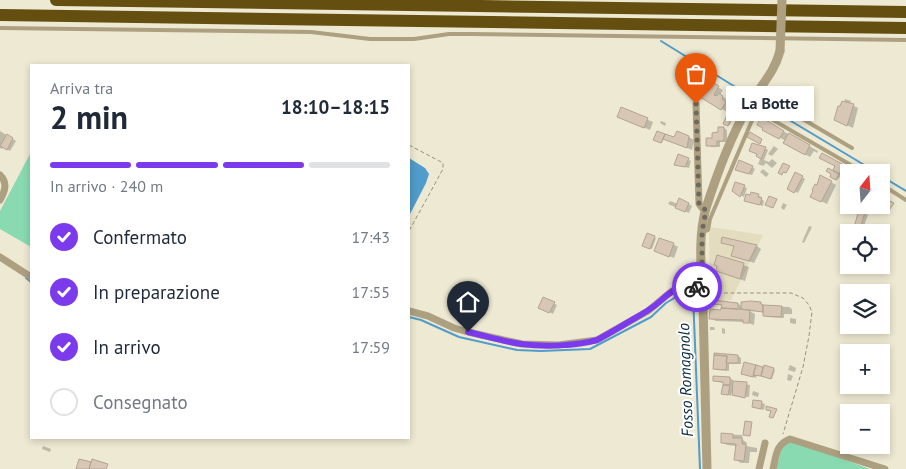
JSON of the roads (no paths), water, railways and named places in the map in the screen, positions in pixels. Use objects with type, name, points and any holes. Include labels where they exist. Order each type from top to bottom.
[{"type":"highway","points":[[56,0],[906,12]]},
{"type":"highway","points":[[0,15],[906,28]]},
{"type":"street","points":[[707,469],[702,232],[706,210],[730,147],[753,99],[777,63],[780,51],[782,0]]},
{"type":"street","points":[[696,104],[699,204],[706,210]]},
{"type":"street","points":[[0,175],[5,182],[5,189],[0,200]]},
{"type":"street","points":[[0,257],[30,276]]},
{"type":"street","points":[[410,311],[428,316],[454,328],[512,343],[532,345],[590,342],[597,340],[648,310],[672,291],[680,288],[702,290]]},
{"type":"street","points":[[773,469],[778,448],[784,441],[790,439],[885,469]]},
{"type":"street","points":[[759,469],[765,443]]},
{"type":"lane","points":[[0,28],[311,32],[370,39],[414,39],[449,34],[471,34],[906,40]]},
{"type":"lane","points":[[702,232],[708,230],[710,219],[753,118],[766,102],[772,101],[777,103],[852,148]]},
{"type":"lane","points":[[760,109],[850,164]]},
{"type":"lane","points":[[890,190],[906,200]]},
{"type":"water","points":[[410,159],[425,168],[429,174],[410,214]]},
{"type":"waterway","points":[[661,41],[750,96]]},
{"type":"waterway","points":[[756,100],[863,164]]},
{"type":"waterway","points":[[890,181],[906,191]]},
{"type":"waterway","name":"Fosso Romagnolo","points":[[26,278],[30,281]]},
{"type":"waterway","name":"Fosso Romagnolo","points":[[410,317],[421,320],[459,337],[517,350],[590,349],[651,317],[666,303],[676,297],[680,295],[693,295],[700,469]]},
{"type":"place","name":"La Botte","points":[[696,104]]}]
